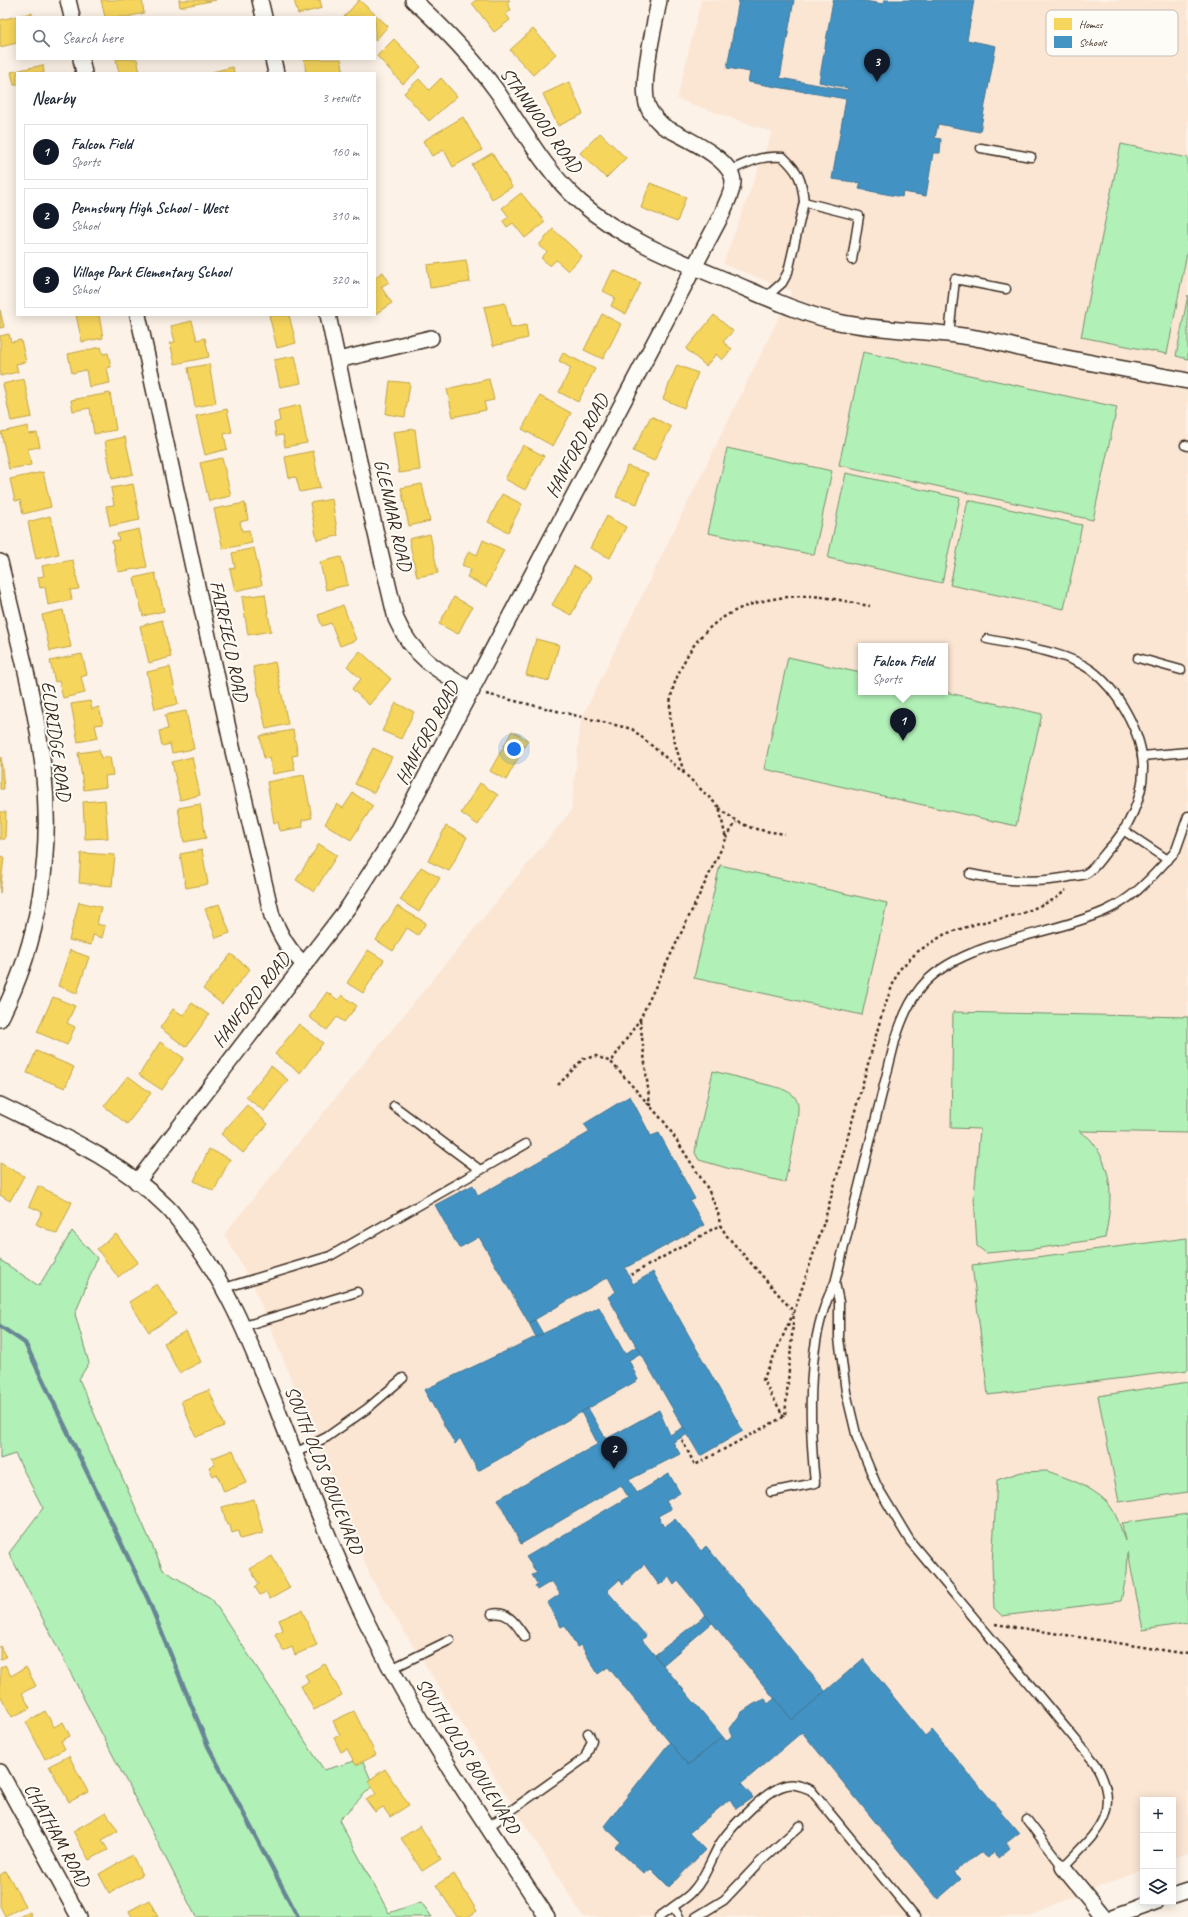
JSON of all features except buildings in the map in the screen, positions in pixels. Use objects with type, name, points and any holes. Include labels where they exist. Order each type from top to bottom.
[{"type":"street","points":[[68,0],[72,16]]},
{"type":"street","points":[[260,0],[264,16]]},
{"type":"street","name":"STANWOOD ROAD","points":[[413,0],[453,37],[485,75],[543,162],[568,190],[612,226],[694,267],[810,314],[843,323],[886,330],[969,336],[1032,351],[1188,381]]},
{"type":"street","points":[[659,0],[647,70],[645,97],[648,108],[654,118],[663,126],[715,156],[724,163],[729,171]]},
{"type":"street","points":[[81,60],[84,72]]},
{"type":"street","points":[[273,60],[276,72]]},
{"type":"street","name":"HANFORD ROAD","points":[[137,1182],[349,906],[377,865],[396,833],[722,214],[733,185],[733,177],[729,171]]},
{"type":"street","name":"FAIRFIELD ROAD","points":[[138,316],[232,751],[272,916],[278,930],[291,952],[305,964]]},
{"type":"street","name":"GLENMAR ROAD","points":[[328,316],[396,619],[411,646],[424,660],[442,674],[472,691]]},
{"type":"street","points":[[338,360],[431,338]]},
{"type":"street","name":"ELDRIDGE ROAD","points":[[0,562],[36,721],[43,766],[46,805],[46,840],[42,889],[35,926],[22,969],[11,998],[0,1018]]},
{"type":"street","name":"SOUTH OLDS BOULEVARD","points":[[0,1105],[76,1142],[109,1161],[167,1207],[206,1257],[244,1326],[335,1553],[391,1669],[451,1771],[547,1917]]},
{"type":"street","name":"CHATHAM ROAD","points":[[0,1772],[79,1917]]},
{"type":"street","points":[[1063,1867],[1104,1917]]},
{"type":"street","points":[[1176,1895],[1188,1891]]},
{"type":"street","points":[[1113,1917],[1147,1905]]},
{"type":"lane","points":[[981,148],[1031,157]]},
{"type":"lane","points":[[729,171],[758,158],[768,156],[783,157],[796,170],[802,185],[804,202],[788,272],[782,283],[766,297]]},
{"type":"lane","points":[[804,202],[859,216],[852,260]]},
{"type":"lane","points":[[949,335],[956,279],[1006,289]]},
{"type":"lane","points":[[970,874],[1001,880],[1047,882],[1087,873],[1117,841],[1132,815],[1143,776],[1142,756],[1131,723],[1117,696],[1091,670],[1064,657],[987,639]]},
{"type":"lane","points":[[1138,658],[1181,670]]},
{"type":"lane","points":[[1142,756],[1188,752]]},
{"type":"lane","points":[[771,1492],[815,1483],[811,1410],[813,1368],[827,1299],[836,1284],[895,1041],[905,1012],[921,987],[948,964],[974,952],[1108,910],[1145,884],[1168,860],[1176,850],[1188,816]]},
{"type":"lane","points":[[1123,830],[1168,860]]},
{"type":"lane","points":[[394,1106],[480,1170]]},
{"type":"lane","points":[[224,1288],[330,1256],[526,1144]]},
{"type":"lane","points":[[836,1284],[840,1302],[839,1338],[846,1392],[857,1438],[869,1469],[889,1509],[910,1541],[1094,1763],[1105,1782],[1106,1803],[1103,1819],[1093,1835],[1063,1867],[1027,1820]]},
{"type":"lane","points":[[244,1326],[357,1292]]},
{"type":"lane","points":[[295,1453],[333,1433],[368,1408],[402,1378]]},
{"type":"lane","points":[[492,1614],[498,1612],[506,1614],[525,1637]]},
{"type":"lane","points":[[391,1669],[450,1640]]},
{"type":"lane","points":[[488,1827],[585,1758],[592,1740],[588,1733]]},
{"type":"lane","points":[[660,1917],[693,1892],[707,1870],[721,1842],[740,1818],[765,1797],[786,1785],[811,1790],[915,1917]]},
{"type":"lane","points":[[696,1917],[724,1900],[759,1863],[800,1826]]},
{"type":"lane","points":[[673,1907],[679,1917]]},
{"type":"path","points":[[684,773],[674,742],[670,707],[675,680],[688,653],[703,633],[727,614],[754,602],[780,597],[806,596],[870,606]]},
{"type":"path","points":[[472,691],[632,729],[684,773],[718,807],[736,822],[750,829],[785,834]]},
{"type":"path","points":[[718,807],[726,839]]},
{"type":"path","points":[[611,1062],[640,1019],[726,839],[736,822]]},
{"type":"path","points":[[784,1417],[763,1380],[794,1312],[826,1219],[884,1010],[898,971],[917,952],[945,934],[979,923],[1021,914],[1055,899],[1087,873]]},
{"type":"path","points":[[640,1019],[650,1106]]},
{"type":"path","points":[[558,1085],[583,1059],[596,1056],[611,1062],[666,1124],[708,1189],[718,1212],[720,1225],[726,1236],[794,1312],[784,1417]]},
{"type":"path","points":[[631,1275],[720,1225]]},
{"type":"path","points":[[682,1440],[695,1465],[784,1417]]},
{"type":"path","points":[[978,1622],[1188,1654]]},
{"type":"shaded area","points":[[701,0],[1188,0],[1188,1853],[1176,1857],[1176,1797],[1140,1797],[1140,1871],[1052,1905],[1029,1917],[583,1917],[372,1580],[254,1287],[224,1234],[571,811],[581,719],[792,291],[723,264],[772,132],[677,99]]},
{"type":"green space","points":[[1121,144],[1188,158],[1188,248],[1167,354],[1081,337]]},
{"type":"green space","points":[[1188,295],[1188,359],[1176,356]]},
{"type":"green space","points":[[863,352],[1117,407],[1093,520],[839,465]]},
{"type":"green space","points":[[727,448],[832,471],[814,555],[708,533]]},
{"type":"green space","points":[[846,473],[960,498],[942,583],[828,558]]},
{"type":"green space","points":[[968,500],[1082,525],[1064,609],[950,585]]},
{"type":"green space","points":[[788,657],[858,672],[858,695],[948,695],[948,693],[1042,714],[1016,826],[764,769]]},
{"type":"green space","points":[[720,865],[887,903],[862,1015],[694,978]]},
{"type":"green space","points":[[953,1012],[1188,1017],[1188,1133],[1079,1131],[1090,1139],[1099,1152],[1108,1175],[1110,1199],[1105,1238],[1034,1249],[986,1253],[977,1246],[974,1197],[980,1129],[951,1128]]},
{"type":"green space","points":[[713,1071],[780,1088],[796,1098],[798,1116],[785,1182],[741,1172],[699,1160],[695,1153],[696,1146]]},
{"type":"green space","points":[[72,1231],[97,1258],[75,1314],[89,1363],[79,1379],[163,1570],[212,1599],[324,1770],[362,1759],[373,1785],[339,1820],[389,1913],[421,1902],[432,1917],[196,1917],[9,1553],[43,1508],[15,1454],[0,1459],[0,1260],[39,1286]]},
{"type":"green space","points":[[1187,1238],[1188,1370],[988,1395],[972,1265]]},
{"type":"green space","points":[[1188,1382],[1188,1492],[1119,1502],[1098,1396]]},
{"type":"green space","points":[[1047,1471],[1071,1480],[1101,1496],[1116,1515],[1125,1541],[1122,1523],[1188,1514],[1188,1623],[1143,1630],[1128,1552],[1127,1572],[1121,1601],[1002,1616],[994,1608],[992,1564],[997,1480],[1021,1472]]},
{"type":"waterway","points":[[0,1326],[25,1343],[148,1599],[208,1746],[298,1917]]},
{"type":"place","name":"Village Park Elementary School","points":[[877,82]]},
{"type":"place","name":"Falcon Field","points":[[903,741]]},
{"type":"place","name":"Pennsbury High School - West","points":[[614,1469]]}]
